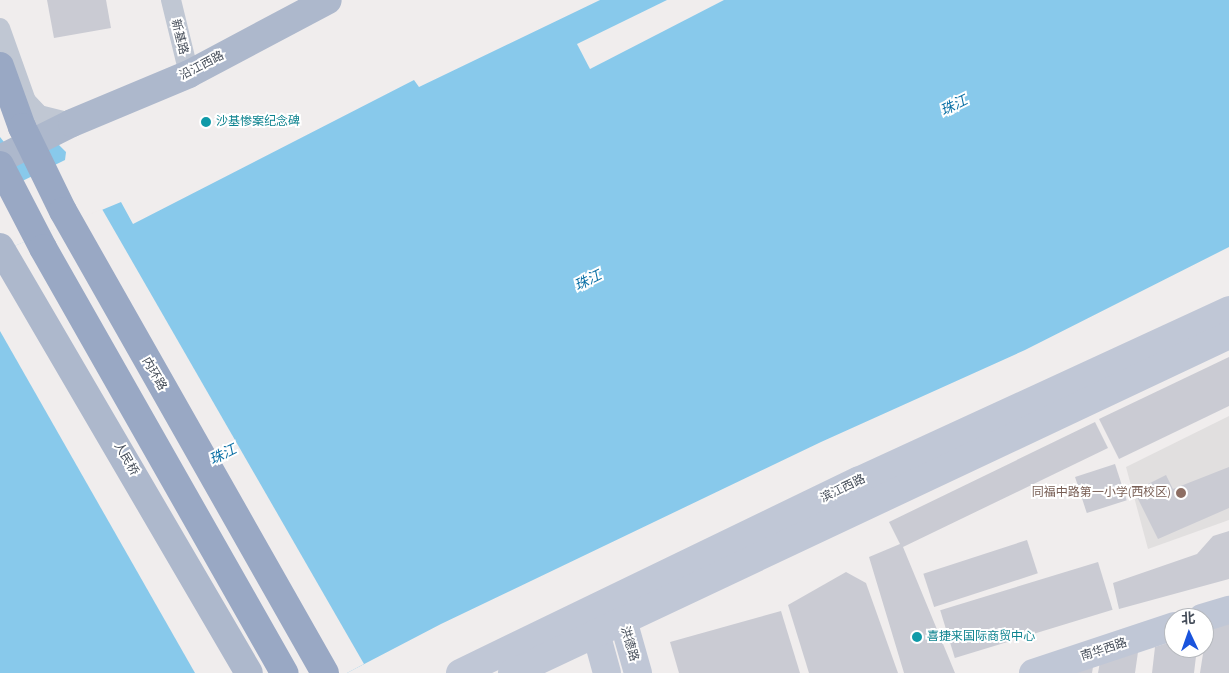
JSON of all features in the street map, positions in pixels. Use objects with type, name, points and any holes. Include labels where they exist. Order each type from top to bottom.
[{"type":"highway","name":"内环路","points":[[0,66],[22,127],[63,211],[325,673]]},
{"type":"highway","points":[[0,165],[48,257],[284,673]]},
{"type":"main road","name":"沿江西路","points":[[0,159],[72,123],[189,74],[328,0]]},
{"type":"main road","points":[[0,101],[13,114],[25,121],[72,123]]},
{"type":"main road","name":"人民桥","points":[[0,247],[249,673]]},
{"type":"main road","name":"人民桥","points":[[0,269],[233,673]]},
{"type":"main road","name":"滨江西路","points":[[612,613],[876,473],[1229,310]]},
{"type":"main road","name":"滨江西路","points":[[460,673],[612,613],[1229,335]]},
{"type":"main road","points":[[1214,614],[1229,610]]},
{"type":"main road","points":[[512,673],[596,632],[612,613]]},
{"type":"main road","name":"洪德路","points":[[612,613],[638,673]]},
{"type":"main road","name":"南华西路","points":[[1034,673],[1164,629]]},
{"type":"main road","points":[[596,632],[607,673]]},
{"type":"street","name":"新基路","points":[[171,0],[189,74]]},
{"type":"street","points":[[0,28],[26,101],[39,114],[72,123]]},
{"type":"shaded area","name":"同福中路第一小学(西校区)","points":[[1229,416],[1229,520],[1148,549],[1126,467]]},
{"type":"water","name":"珠江","points":[[600,0],[1229,0],[1229,247],[1025,350],[821,442],[441,624],[347,673],[0,673],[0,252],[121,202],[133,224],[414,80],[419,87]]},
{"type":"water","points":[[0,137],[4,142],[59,145],[66,152],[65,160],[0,192]]},
{"type":"pier","points":[[667,0],[724,0],[590,69],[577,44]]},
{"type":"pier","points":[[102,209],[364,664],[347,673],[195,673],[0,331],[0,252]]},
{"type":"building","points":[[47,0],[106,0],[111,28],[54,38]]},
{"type":"building","points":[[1229,357],[1229,406],[1119,459],[1099,419]]},
{"type":"building","points":[[1095,422],[1108,448],[903,547],[955,673],[904,673],[869,557],[900,544],[889,522]]},
{"type":"building","points":[[1115,464],[1127,500],[1087,513],[1075,477]]},
{"type":"building","points":[[1229,467],[1229,508],[1158,539],[1134,491],[1166,475],[1173,489]]},
{"type":"building","points":[[1229,531],[1229,579],[1119,609],[1113,583],[1197,554],[1213,536]]},
{"type":"building","points":[[1027,540],[1038,573],[934,607],[923,574]]},
{"type":"building","points":[[1098,562],[1113,610],[955,658],[940,610]]},
{"type":"building","points":[[846,572],[866,583],[898,673],[809,673],[788,605]]},
{"type":"building","points":[[781,611],[800,673],[679,673],[670,642]]},
{"type":"building","points":[[1229,621],[1229,673],[1200,673],[1202,658],[1214,658],[1214,626]]},
{"type":"building","points":[[1164,644],[1164,658],[1196,658],[1194,673],[1152,673],[1155,647]]},
{"type":"building","points":[[1138,652],[1135,673],[1098,673],[1100,662]]},
{"type":"building","points":[[1093,667],[1092,673],[1075,673]]},
{"type":"place","name":"沙基惨案纪念碑","points":[[206,122]]},
{"type":"place","name":"同福中路第一小学(西校区)","points":[[1181,493]]},
{"type":"place","name":"喜捷来国际商贸中心","points":[[917,637]]}]
